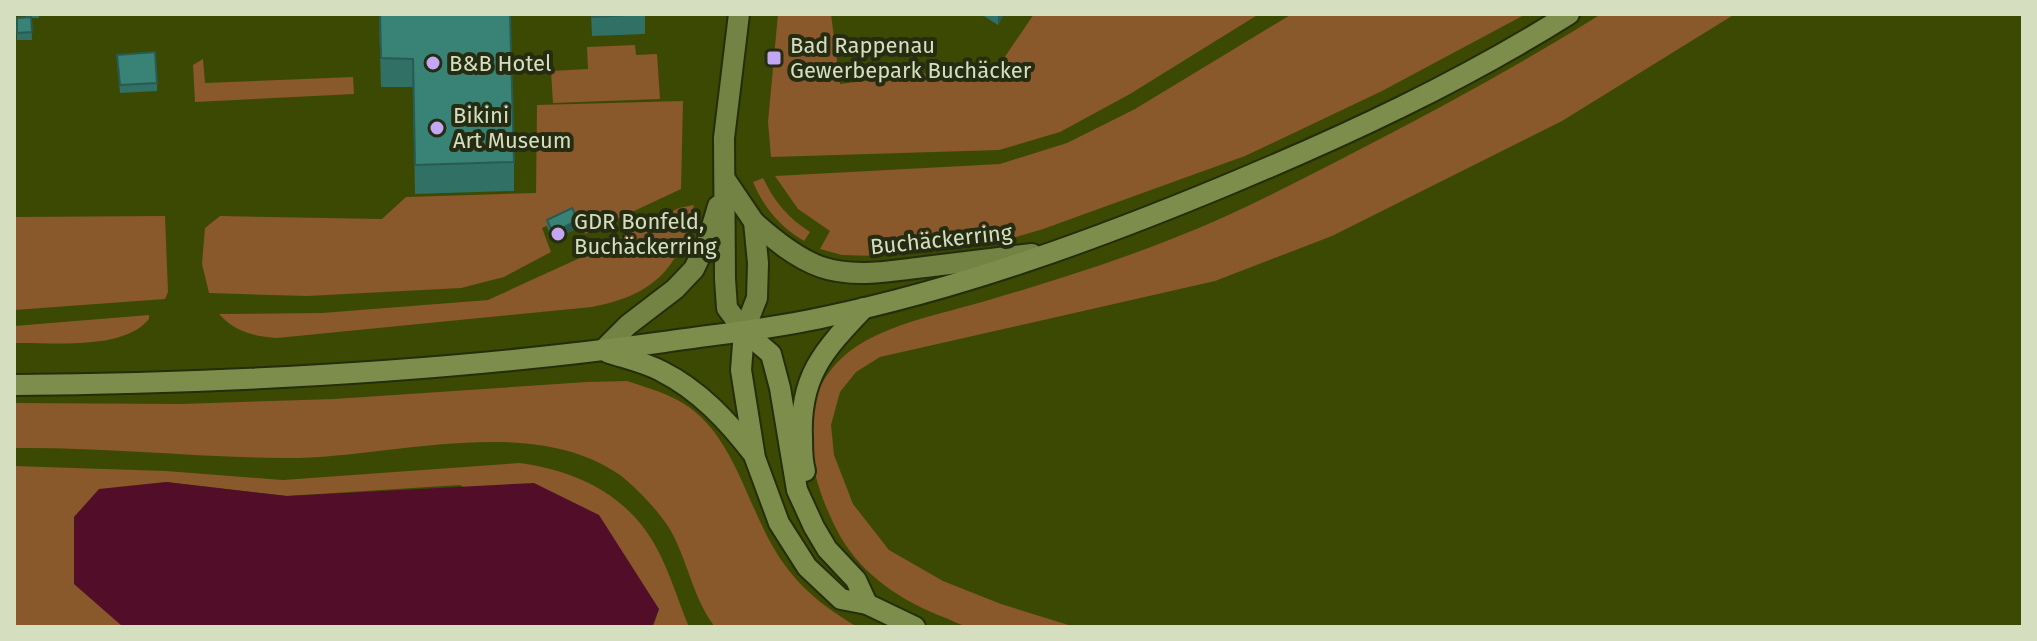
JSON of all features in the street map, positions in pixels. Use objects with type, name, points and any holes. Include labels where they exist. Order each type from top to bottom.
[{"type":"main road","points":[[14,385],[182,384],[465,365],[744,331],[864,308],[1052,252],[1156,215],[1391,113],[1528,40],[1569,14]]},
{"type":"main road","points":[[864,308],[830,343],[806,385],[800,411],[803,466],[813,498],[829,536],[867,604]]},
{"type":"main road","points":[[744,331],[741,370],[755,458],[779,523],[807,567],[841,599],[867,604],[915,627]]},
{"type":"main road","points":[[744,331],[771,354],[780,388],[797,490],[827,549],[856,580]]},
{"type":"main road","points":[[603,350],[660,370],[700,395],[735,429],[755,458]]},
{"type":"street","points":[[739,14],[724,138],[727,308],[744,331]]},
{"type":"street","points":[[603,350],[694,269],[708,240],[725,179]]},
{"type":"street","name":"Buchäckerring","points":[[725,179],[754,222],[771,237],[804,258],[835,270],[875,273],[1052,252]]},
{"type":"street","name":"Buchäckerring","points":[[744,331],[757,298],[754,222]]},
{"type":"shaded area","points":[[778,14],[831,14],[840,84],[1000,64],[1034,14],[1259,14],[1130,94],[1060,132],[999,150],[771,157],[768,122]]},
{"type":"shaded area","points":[[1292,14],[1526,14],[1382,91],[1245,156],[1003,241],[877,256],[842,255],[820,249],[830,231],[798,209],[775,176],[1000,164],[1067,143],[1135,109]]},
{"type":"shaded area","points":[[1601,14],[1735,14],[1562,121],[1332,236],[1215,281],[880,357],[856,372],[840,392],[831,425],[834,455],[853,504],[889,550],[943,581],[1001,604],[1075,627],[995,629],[964,626],[900,596],[872,575],[849,550],[820,491],[810,443],[811,420],[816,397],[827,376],[844,356],[859,345],[913,321],[1082,271],[1219,219],[1446,104]]},
{"type":"shaded area","points":[[635,45],[636,55],[657,54],[660,99],[553,103],[551,71],[588,69],[587,47]]},
{"type":"shaded area","points":[[203,59],[205,83],[353,77],[354,94],[195,102],[193,65]]},
{"type":"shaded area","points":[[683,101],[681,189],[585,234],[573,214],[542,228],[551,252],[504,277],[461,288],[307,296],[209,293],[202,264],[205,228],[220,216],[382,219],[406,197],[536,193],[537,105]]},
{"type":"shaded area","points":[[763,178],[782,208],[810,232],[804,241],[780,223],[762,200],[753,182]]},
{"type":"shaded area","points":[[694,205],[681,245],[662,275],[633,295],[614,302],[592,307],[277,338],[245,332],[219,314],[322,313],[488,300],[679,208]]},
{"type":"shaded area","points":[[165,216],[168,292],[165,299],[14,310],[14,217]]},
{"type":"shaded area","points":[[149,315],[149,319],[137,329],[105,340],[14,343],[14,326]]},
{"type":"shaded area","points":[[627,381],[675,398],[706,423],[732,461],[774,549],[787,568],[810,594],[857,627],[715,627],[702,606],[671,531],[643,496],[620,475],[583,456],[543,446],[500,442],[455,443],[322,457],[281,458],[14,448],[14,403],[181,404],[334,399]]},
{"type":"shaded area","points":[[520,463],[581,479],[599,488],[631,513],[656,547],[689,627],[653,627],[659,609],[460,485],[287,496],[166,482],[122,626],[138,627],[14,627],[14,466],[166,471],[283,480]]},
{"type":"shaded area","points":[[166,482],[287,496],[534,483],[599,515],[659,609],[652,627],[122,626],[74,584],[74,517],[99,489]]},
{"type":"building","points":[[380,14],[510,14],[514,162],[415,165],[413,59],[381,58]]},
{"type":"building","points":[[592,14],[645,14],[592,17]]},
{"type":"building","points":[[31,17],[32,32],[17,33],[17,18]]},
{"type":"building","points":[[155,52],[157,83],[120,85],[117,55]]},
{"type":"building","points":[[572,208],[578,220],[553,233],[547,220]]},
{"type":"place","name":"Bad Rappenau Gewerbepark Buchäcker","points":[[774,58]]},
{"type":"place","name":"B&B Hotel","points":[[433,63]]},
{"type":"place","name":"Bikini Art Museum","points":[[437,128]]},
{"type":"place","name":"GDR Bonfeld, Buchäckerring","points":[[558,234]]}]
